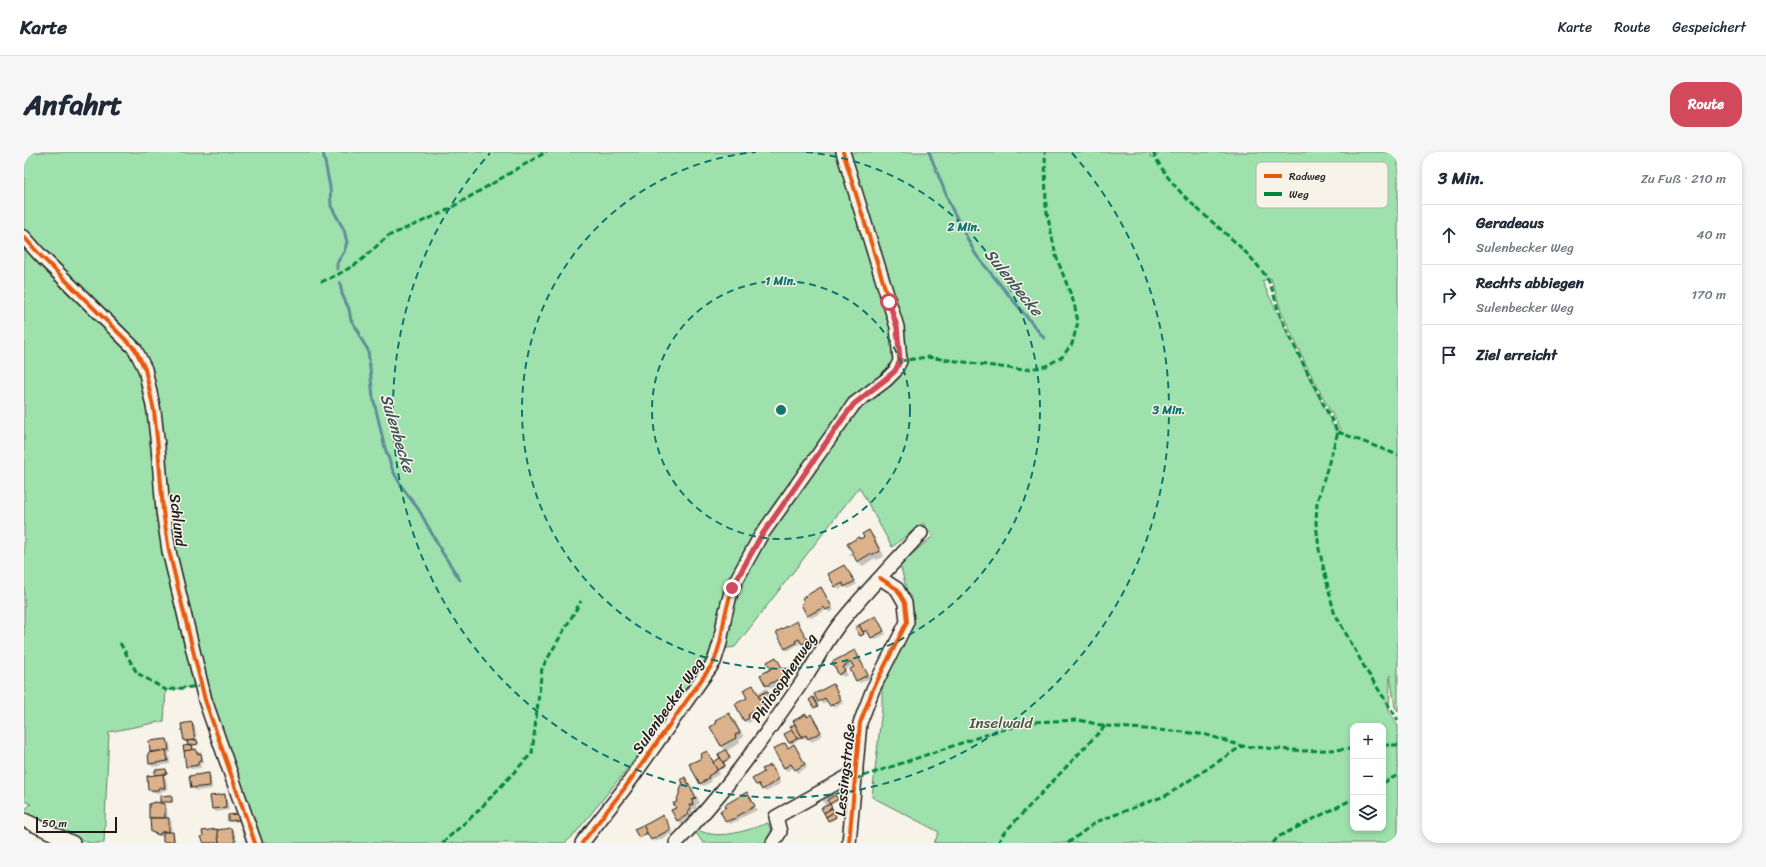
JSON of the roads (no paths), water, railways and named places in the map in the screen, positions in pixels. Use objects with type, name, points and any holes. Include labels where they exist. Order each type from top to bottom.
[{"type":"street","name":"Sulenbecker Weg","points":[[582,843],[624,789],[714,662],[720,643],[724,615],[732,588],[760,538],[850,409],[895,371],[900,361],[897,327],[843,152]]},
{"type":"street","name":"Schlund","points":[[24,237],[40,255],[126,339],[135,349],[145,369],[158,440],[163,511],[169,551],[204,700],[255,843]]},
{"type":"street","name":"Philosophenweg","points":[[676,843],[694,825],[743,767],[801,684],[837,628],[921,533]]},
{"type":"street","name":"Lessingstraße","points":[[849,843],[860,723],[873,689],[907,622],[905,603],[897,589],[880,578]]},
{"type":"street","points":[[773,843],[780,832],[776,817],[856,772]]},
{"type":"street","points":[[24,820],[73,843]]},
{"type":"waterway","name":"Sulenbecke","points":[[323,152],[330,187],[331,206],[344,230],[347,242],[344,252],[337,263],[337,269]]},
{"type":"waterway","name":"Sulenbecke","points":[[929,152],[951,207],[976,255],[1044,338]]},
{"type":"waterway","name":"Sulenbecke","points":[[340,282],[342,294],[349,309],[351,320],[368,350],[373,397],[385,448],[393,471],[402,487],[419,510],[442,552],[460,580]]},
{"type":"park label","name":"Inselwald","points":[[1001,723]]}]
